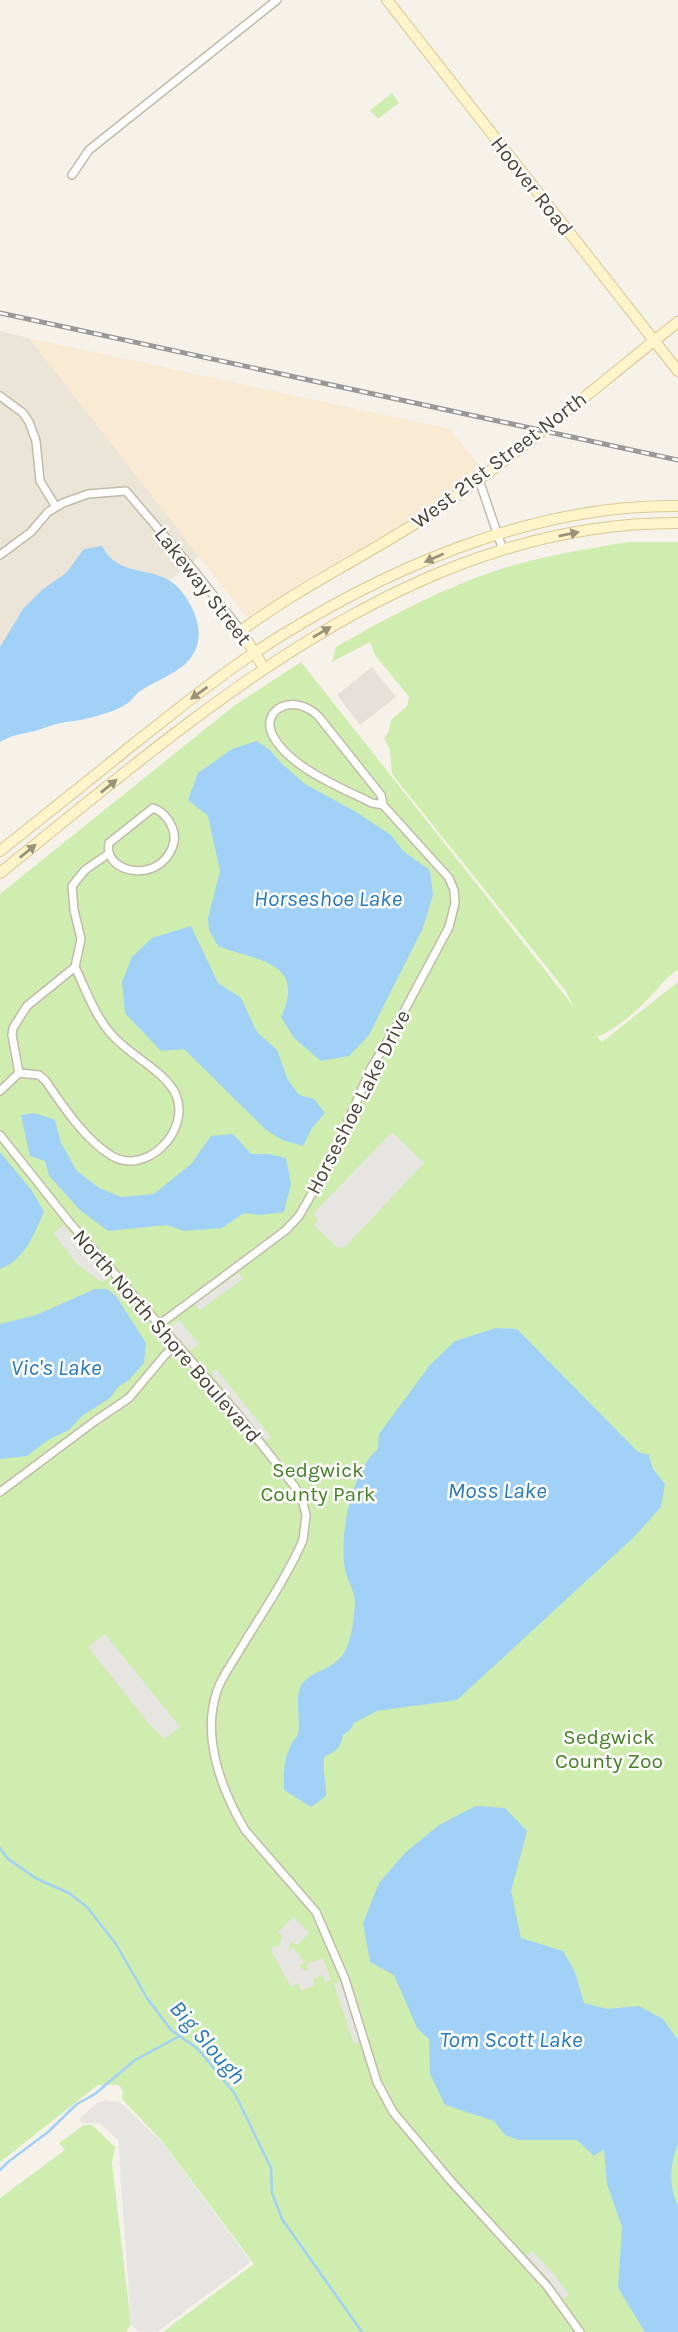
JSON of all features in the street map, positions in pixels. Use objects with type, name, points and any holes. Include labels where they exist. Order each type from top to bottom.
[{"type":"main road","name":"Hoover Road","points":[[387,0],[678,371]]},
{"type":"main road","name":"West 21st Street North","points":[[241,631],[301,589],[387,542],[479,480],[678,322]]},
{"type":"main road","points":[[0,851],[187,702],[254,653],[322,612],[384,580],[446,552],[498,533],[589,513],[678,506]]},
{"type":"main road","points":[[0,873],[181,729],[264,668],[387,597],[503,550],[592,529],[678,523]]},
{"type":"main road","name":"Lakeway Street","points":[[241,631],[264,668]]},
{"type":"street","points":[[72,175],[89,150],[277,0]]},
{"type":"street","points":[[0,396],[23,413],[29,422],[36,441],[40,481],[56,507],[0,555]]},
{"type":"street","points":[[479,480],[503,550]]},
{"type":"street","name":"Lakeway Street","points":[[56,507],[88,494],[126,491],[241,631]]},
{"type":"street","points":[[296,703],[313,711],[381,795],[383,805],[372,803],[313,772],[290,755],[276,740],[270,728],[271,720],[278,709],[296,703]]},
{"type":"street","name":"Horseshoe Lake Drive","points":[[160,1324],[275,1238],[299,1216],[332,1159],[371,1068],[449,927],[455,903],[449,878],[383,805]]},
{"type":"street","points":[[0,1091],[19,1073],[39,1075],[83,1129],[114,1158],[132,1160],[152,1153],[170,1140],[176,1130],[179,1107],[172,1087],[111,1035],[75,967],[81,939],[72,886],[85,870],[108,854],[109,844],[148,811],[158,809],[171,823],[174,833],[173,848],[157,867],[141,872],[133,870],[111,860],[108,854]]},
{"type":"street","points":[[19,1073],[13,1028],[27,1006],[75,967]]},
{"type":"street","name":"North North Shore Boulevard","points":[[0,1135],[75,1229],[236,1412],[295,1487],[303,1503],[306,1515],[305,1532],[299,1548],[217,1689],[212,1712],[213,1743],[228,1797],[246,1830],[316,1912],[345,1979],[377,2082],[393,2112],[450,2180],[533,2270],[580,2332]]},
{"type":"street","points":[[0,1493],[129,1398],[177,1343]]},
{"type":"shaded area","points":[[0,331],[29,338],[200,556],[71,659],[0,697]]},
{"type":"shaded area","points":[[29,338],[450,429],[483,470],[397,529],[296,585],[247,618]]},
{"type":"shaded area","points":[[372,667],[396,697],[360,725],[337,695]]},
{"type":"shaded area","points":[[392,1132],[424,1163],[345,1247],[338,1248],[314,1225],[318,1220],[313,1214]]},
{"type":"shaded area","points":[[63,1225],[109,1276],[102,1282],[78,1265],[56,1237],[54,1233]]},
{"type":"shaded area","points":[[239,1273],[243,1279],[200,1310],[195,1304]]},
{"type":"shaded area","points":[[179,1320],[199,1344],[190,1351],[170,1328]]},
{"type":"shaded area","points":[[216,1369],[271,1437],[266,1441],[211,1373]]},
{"type":"shaded area","points":[[105,1634],[180,1727],[164,1739],[88,1647]]},
{"type":"shaded area","points":[[293,1917],[309,1933],[297,1945],[292,1941],[289,1950],[295,1949],[304,1962],[299,1966],[305,1971],[309,1970],[306,1964],[323,1958],[331,1980],[325,1982],[322,1975],[313,1979],[315,1985],[301,1991],[298,1983],[291,1987],[272,1952],[272,1947],[279,1946],[282,1937],[278,1932]]},
{"type":"shaded area","points":[[340,1981],[360,2042],[354,2044],[334,1984]]},
{"type":"shaded area","points":[[106,2100],[121,2103],[161,2141],[251,2262],[157,2332],[139,2332],[131,2324],[118,2140],[99,2123],[82,2123],[79,2119],[97,2103]]},
{"type":"shaded area","points":[[532,2251],[555,2275],[569,2295],[563,2299],[527,2256]]},
{"type":"green space","points":[[392,93],[399,103],[378,119],[370,110]]},
{"type":"green space","name":"Sedgwick County Park","points":[[628,542],[678,542],[678,970],[626,1019],[597,1037],[602,1042],[678,982],[678,2332],[163,2332],[254,2264],[161,2140],[122,2099],[123,2091],[119,2085],[98,2085],[0,2162],[0,894],[235,705],[301,662],[574,1007],[565,990],[392,774],[390,750],[384,738],[389,731],[391,720],[407,706],[409,697],[375,655],[370,642],[332,662],[336,647],[384,620],[459,584],[538,559]]},
{"type":"green space","points":[[84,2125],[92,2125],[115,2147],[112,2163],[131,2324],[126,2332],[0,2332],[0,2198],[65,2150],[59,2143]]},
{"type":"water","points":[[102,546],[110,557],[120,564],[165,578],[176,585],[190,603],[196,620],[199,636],[194,653],[179,669],[139,692],[120,708],[17,735],[0,742],[0,647],[23,609],[42,590],[66,573],[84,549]]},
{"type":"water","name":"Horseshoe Lake","points":[[257,741],[305,784],[391,835],[403,851],[430,870],[433,895],[423,928],[369,1035],[349,1056],[321,1061],[294,1038],[281,1017],[287,998],[287,984],[283,974],[261,960],[218,946],[209,930],[208,918],[220,871],[208,816],[188,800],[198,773],[232,749]]},
{"type":"water","points":[[191,926],[218,983],[241,998],[257,1032],[277,1050],[288,1080],[299,1095],[314,1099],[325,1113],[312,1128],[303,1146],[282,1140],[265,1129],[184,1049],[161,1051],[125,1013],[122,982],[132,957],[152,938]]},
{"type":"water","points":[[34,1113],[55,1120],[61,1143],[77,1171],[99,1188],[121,1197],[154,1194],[191,1164],[211,1136],[233,1134],[251,1154],[286,1158],[291,1184],[284,1212],[261,1215],[244,1213],[222,1228],[184,1231],[167,1225],[108,1231],[80,1210],[49,1176],[45,1161],[30,1156],[21,1115]]},
{"type":"water","points":[[0,1152],[32,1191],[44,1212],[22,1253],[0,1269]]},
{"type":"water","name":"Vic's Lake","points":[[95,1289],[107,1289],[116,1296],[146,1343],[144,1363],[110,1398],[82,1416],[69,1430],[48,1440],[27,1456],[0,1459],[0,1324],[36,1315]]},
{"type":"water","name":"Moss Lake","points":[[496,1328],[517,1329],[638,1452],[649,1455],[653,1469],[665,1484],[661,1507],[635,1536],[457,1700],[377,1711],[354,1723],[343,1735],[337,1749],[325,1756],[326,1796],[311,1807],[284,1790],[284,1768],[287,1754],[298,1735],[298,1699],[303,1682],[343,1655],[351,1634],[355,1600],[345,1569],[344,1539],[354,1488],[369,1459],[378,1449],[379,1434],[430,1365],[455,1341]]},
{"type":"water","name":"Tom Scott Lake","points":[[476,1806],[505,1808],[527,1831],[511,1891],[521,1938],[563,1951],[575,1972],[584,2003],[607,2009],[639,2006],[663,2019],[678,2040],[678,2143],[671,2175],[678,2206],[678,2332],[645,2332],[618,2288],[622,2227],[607,2184],[604,2149],[594,2156],[577,2140],[518,2140],[505,2135],[494,2121],[445,2105],[430,2074],[429,2039],[417,2028],[394,1975],[370,1962],[363,1923],[379,1883],[405,1853],[439,1825]]},
{"type":"waterway","name":"Big Slough","points":[[0,1848],[8,1859],[37,1879],[69,1893],[87,1907],[116,1944],[147,1998],[171,2030],[198,2049],[235,2094],[271,2168],[272,2193],[282,2219],[362,2332]]},
{"type":"waterway","points":[[0,2170],[48,2132],[77,2104],[95,2094],[135,2060],[178,2037]]},
{"type":"railway","points":[[0,313],[678,460]]},
{"type":"park label","name":"Sedgwick County Zoo","points":[[609,1749]]}]
